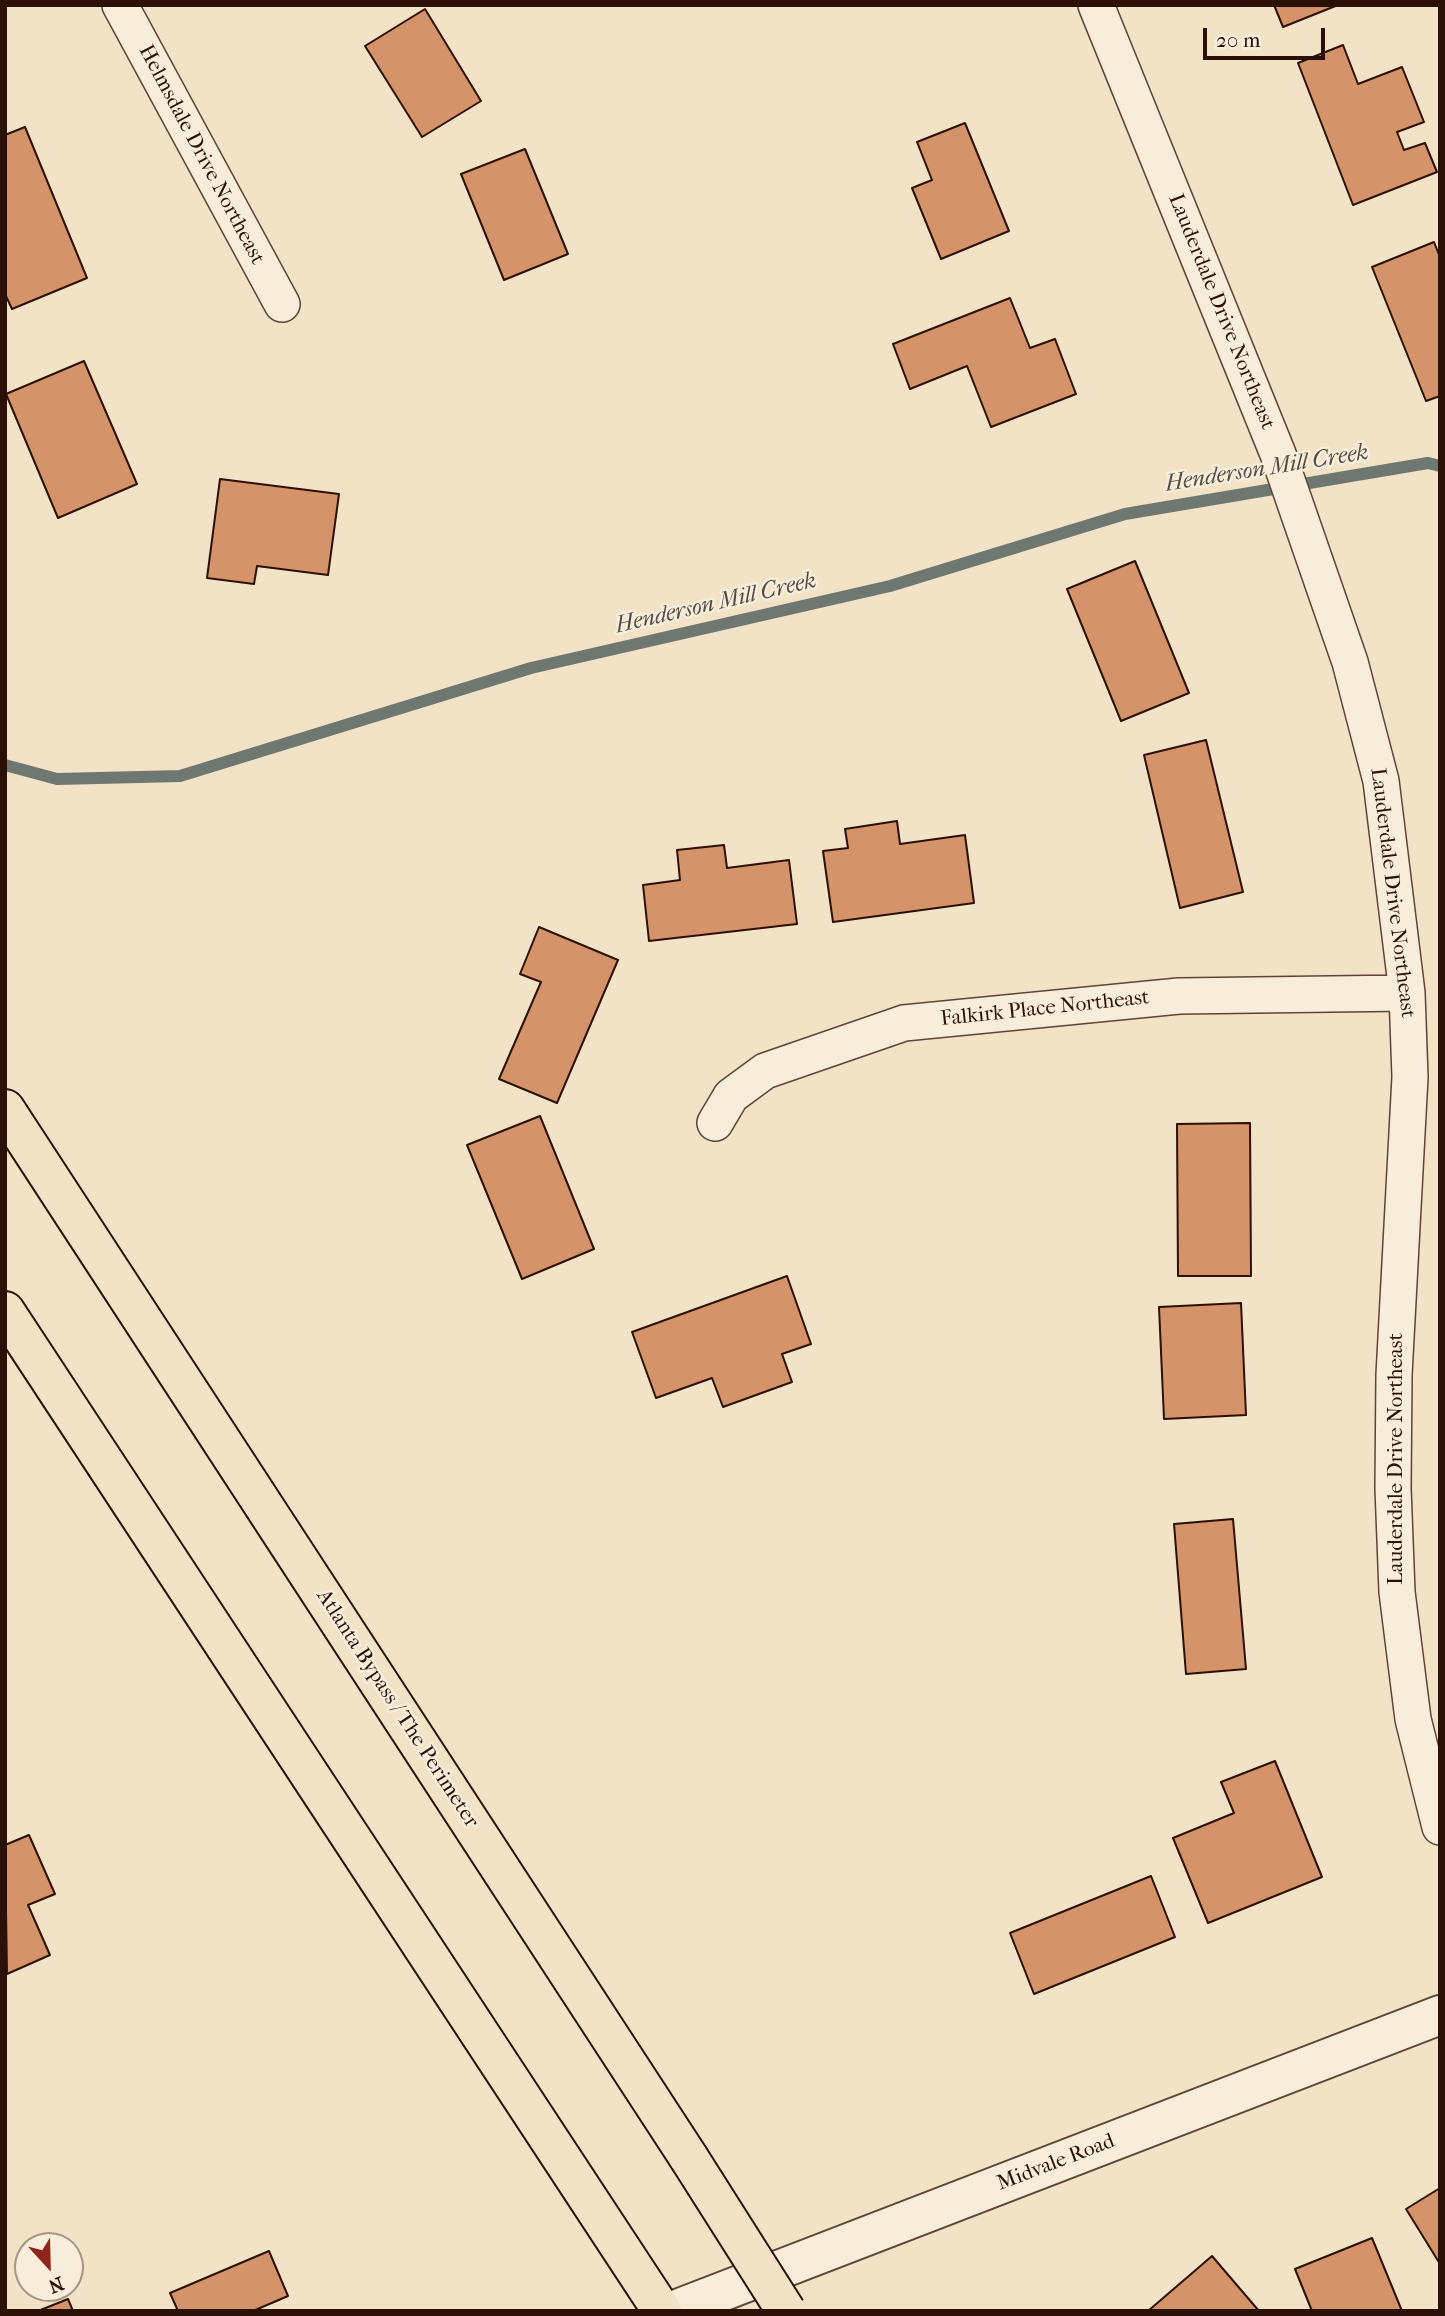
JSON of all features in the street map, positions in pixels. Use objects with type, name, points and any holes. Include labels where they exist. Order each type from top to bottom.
[{"type":"highway","name":"Atlanta Bypass / The Perimeter","points":[[5,1109],[786,2311]]},
{"type":"highway","points":[[5,1311],[662,2311]]},
{"type":"street","name":"Helmsdale Drive Northeast","points":[[120,5],[282,304]]},
{"type":"street","name":"Lauderdale Drive Northeast","points":[[1096,5],[1278,454],[1350,662],[1381,781],[1407,993],[1410,1077],[1394,1375],[1392,1488],[1397,1592],[1413,1719],[1440,1827]]},
{"type":"street","name":"Falkirk Place Northeast","points":[[715,1123],[731,1096],[765,1071],[904,1023],[1179,996],[1407,993]]},
{"type":"street","name":"Midvale Road","points":[[672,2311],[1440,2015]]},
{"type":"building","points":[[1274,5],[1338,5],[1283,27]]},
{"type":"building","points":[[425,9],[481,101],[422,137],[365,46]]},
{"type":"building","points":[[1343,45],[1358,84],[1402,67],[1424,122],[1397,132],[1404,150],[1425,143],[1437,172],[1353,205],[1298,63]]},
{"type":"building","points":[[965,123],[1009,231],[941,259],[912,188],[932,180],[917,142]]},
{"type":"building","points":[[25,127],[87,278],[12,309],[5,294],[5,135]]},
{"type":"building","points":[[525,149],[568,254],[504,280],[461,174]]},
{"type":"building","points":[[1434,242],[1440,257],[1440,396],[1426,401],[1372,267]]},
{"type":"building","points":[[1010,298],[1030,348],[1055,339],[1076,394],[991,427],[967,366],[910,389],[893,344]]},
{"type":"building","points":[[84,361],[137,484],[58,518],[6,394]]},
{"type":"building","points":[[220,479],[339,494],[328,575],[257,566],[254,584],[207,578]]},
{"type":"building","points":[[1135,561],[1189,693],[1121,721],[1067,589]]},
{"type":"building","points":[[1206,740],[1243,892],[1180,908],[1144,755]]},
{"type":"building","points":[[897,821],[900,844],[965,835],[974,903],[833,922],[823,851],[848,848],[845,829]]},
{"type":"building","points":[[724,845],[727,868],[789,860],[797,924],[649,941],[643,885],[680,880],[677,850]]},
{"type":"building","points":[[539,927],[618,960],[557,1103],[499,1079],[541,982],[520,974]]},
{"type":"building","points":[[540,1116],[594,1249],[522,1279],[467,1145]]},
{"type":"building","points":[[1250,1123],[1251,1276],[1178,1276],[1177,1124]]},
{"type":"building","points":[[787,1276],[811,1344],[782,1354],[792,1382],[723,1407],[712,1378],[656,1398],[632,1332]]},
{"type":"building","points":[[1241,1303],[1246,1415],[1164,1419],[1159,1307]]},
{"type":"building","points":[[1233,1519],[1246,1669],[1186,1674],[1174,1524]]},
{"type":"building","points":[[1275,1761],[1322,1877],[1208,1923],[1173,1838],[1234,1813],[1221,1782]]},
{"type":"building","points":[[29,1835],[55,1894],[28,1905],[50,1955],[7,1974],[5,1845]]},
{"type":"building","points":[[1151,1876],[1175,1937],[1034,1994],[1010,1933]]},
{"type":"building","points":[[1440,2188],[1440,2264],[1406,2209]]},
{"type":"building","points":[[1372,2238],[1402,2311],[1312,2311],[1295,2269]]},
{"type":"building","points":[[269,2251],[288,2296],[253,2311],[178,2311],[170,2293]]},
{"type":"building","points":[[1212,2256],[1259,2311],[1148,2311]]},
{"type":"building","points":[[60,2302],[69,2302],[73,2311],[38,2311]]},
{"type":"waterway","name":"Henderson Mill Creek","points":[[5,765],[57,779],[180,776],[531,668],[890,586],[1125,514],[1428,463],[1440,466]]}]
